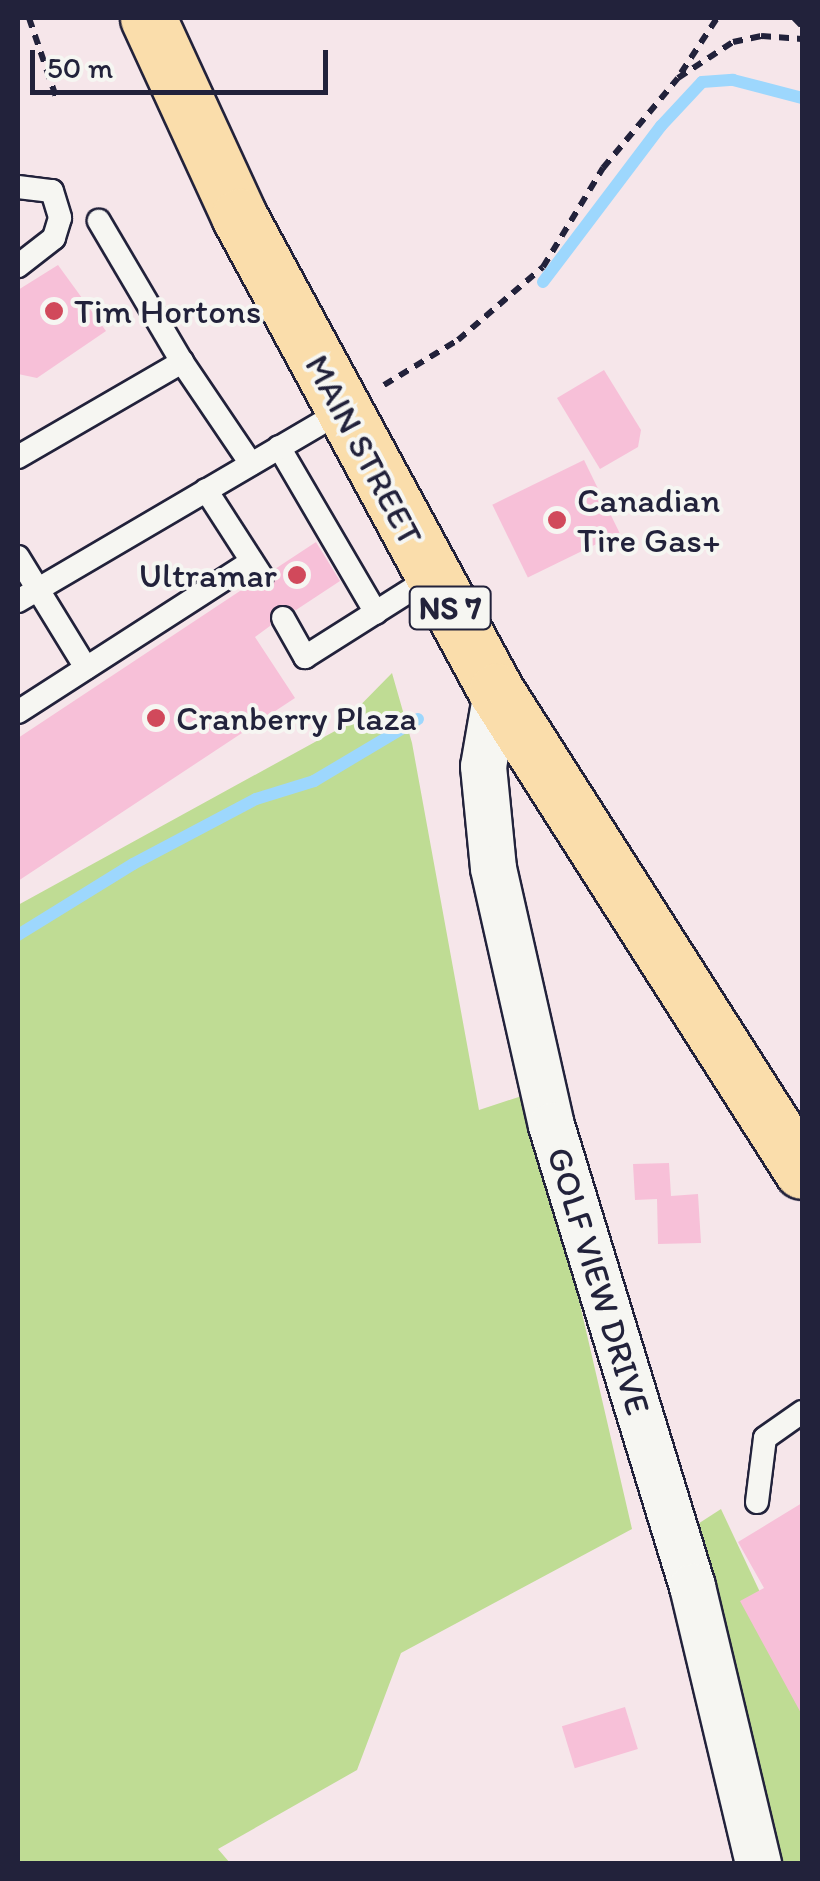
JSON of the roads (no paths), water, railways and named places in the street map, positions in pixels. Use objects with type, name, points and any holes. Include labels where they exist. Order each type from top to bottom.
[{"type":"main road","name":"MAIN STREET","points":[[148,18],[239,216],[496,691],[802,1172]]},
{"type":"street","name":"GOLF VIEW DRIVE","points":[[496,691],[483,766],[492,868],[551,1125],[692,1586],[758,1864]]},
{"type":"lane","points":[[18,187],[52,191],[60,218],[54,238],[18,266]]},
{"type":"lane","points":[[99,221],[182,362],[251,464]]},
{"type":"lane","points":[[18,458],[182,362]]},
{"type":"lane","points":[[28,595],[342,410]]},
{"type":"lane","points":[[279,448],[376,613]]},
{"type":"lane","points":[[18,712],[257,569],[206,490]]},
{"type":"lane","points":[[18,557],[28,595],[86,668]]},
{"type":"lane","points":[[283,618],[305,657],[433,576]]},
{"type":"lane","points":[[757,1502],[765,1438],[802,1412]]},
{"type":"waterway","points":[[543,282],[661,126],[702,82],[733,80],[802,98]]},
{"type":"waterway","points":[[18,935],[133,864],[256,799],[314,781],[418,719]]},
{"type":"place","name":"Tim Hortons","points":[[54,311]]},
{"type":"place","name":"Canadian Tire Gas+","points":[[557,520]]},
{"type":"place","name":"Ultramar","points":[[297,575]]},
{"type":"place","name":"Cranberry Plaza","points":[[156,718]]}]
